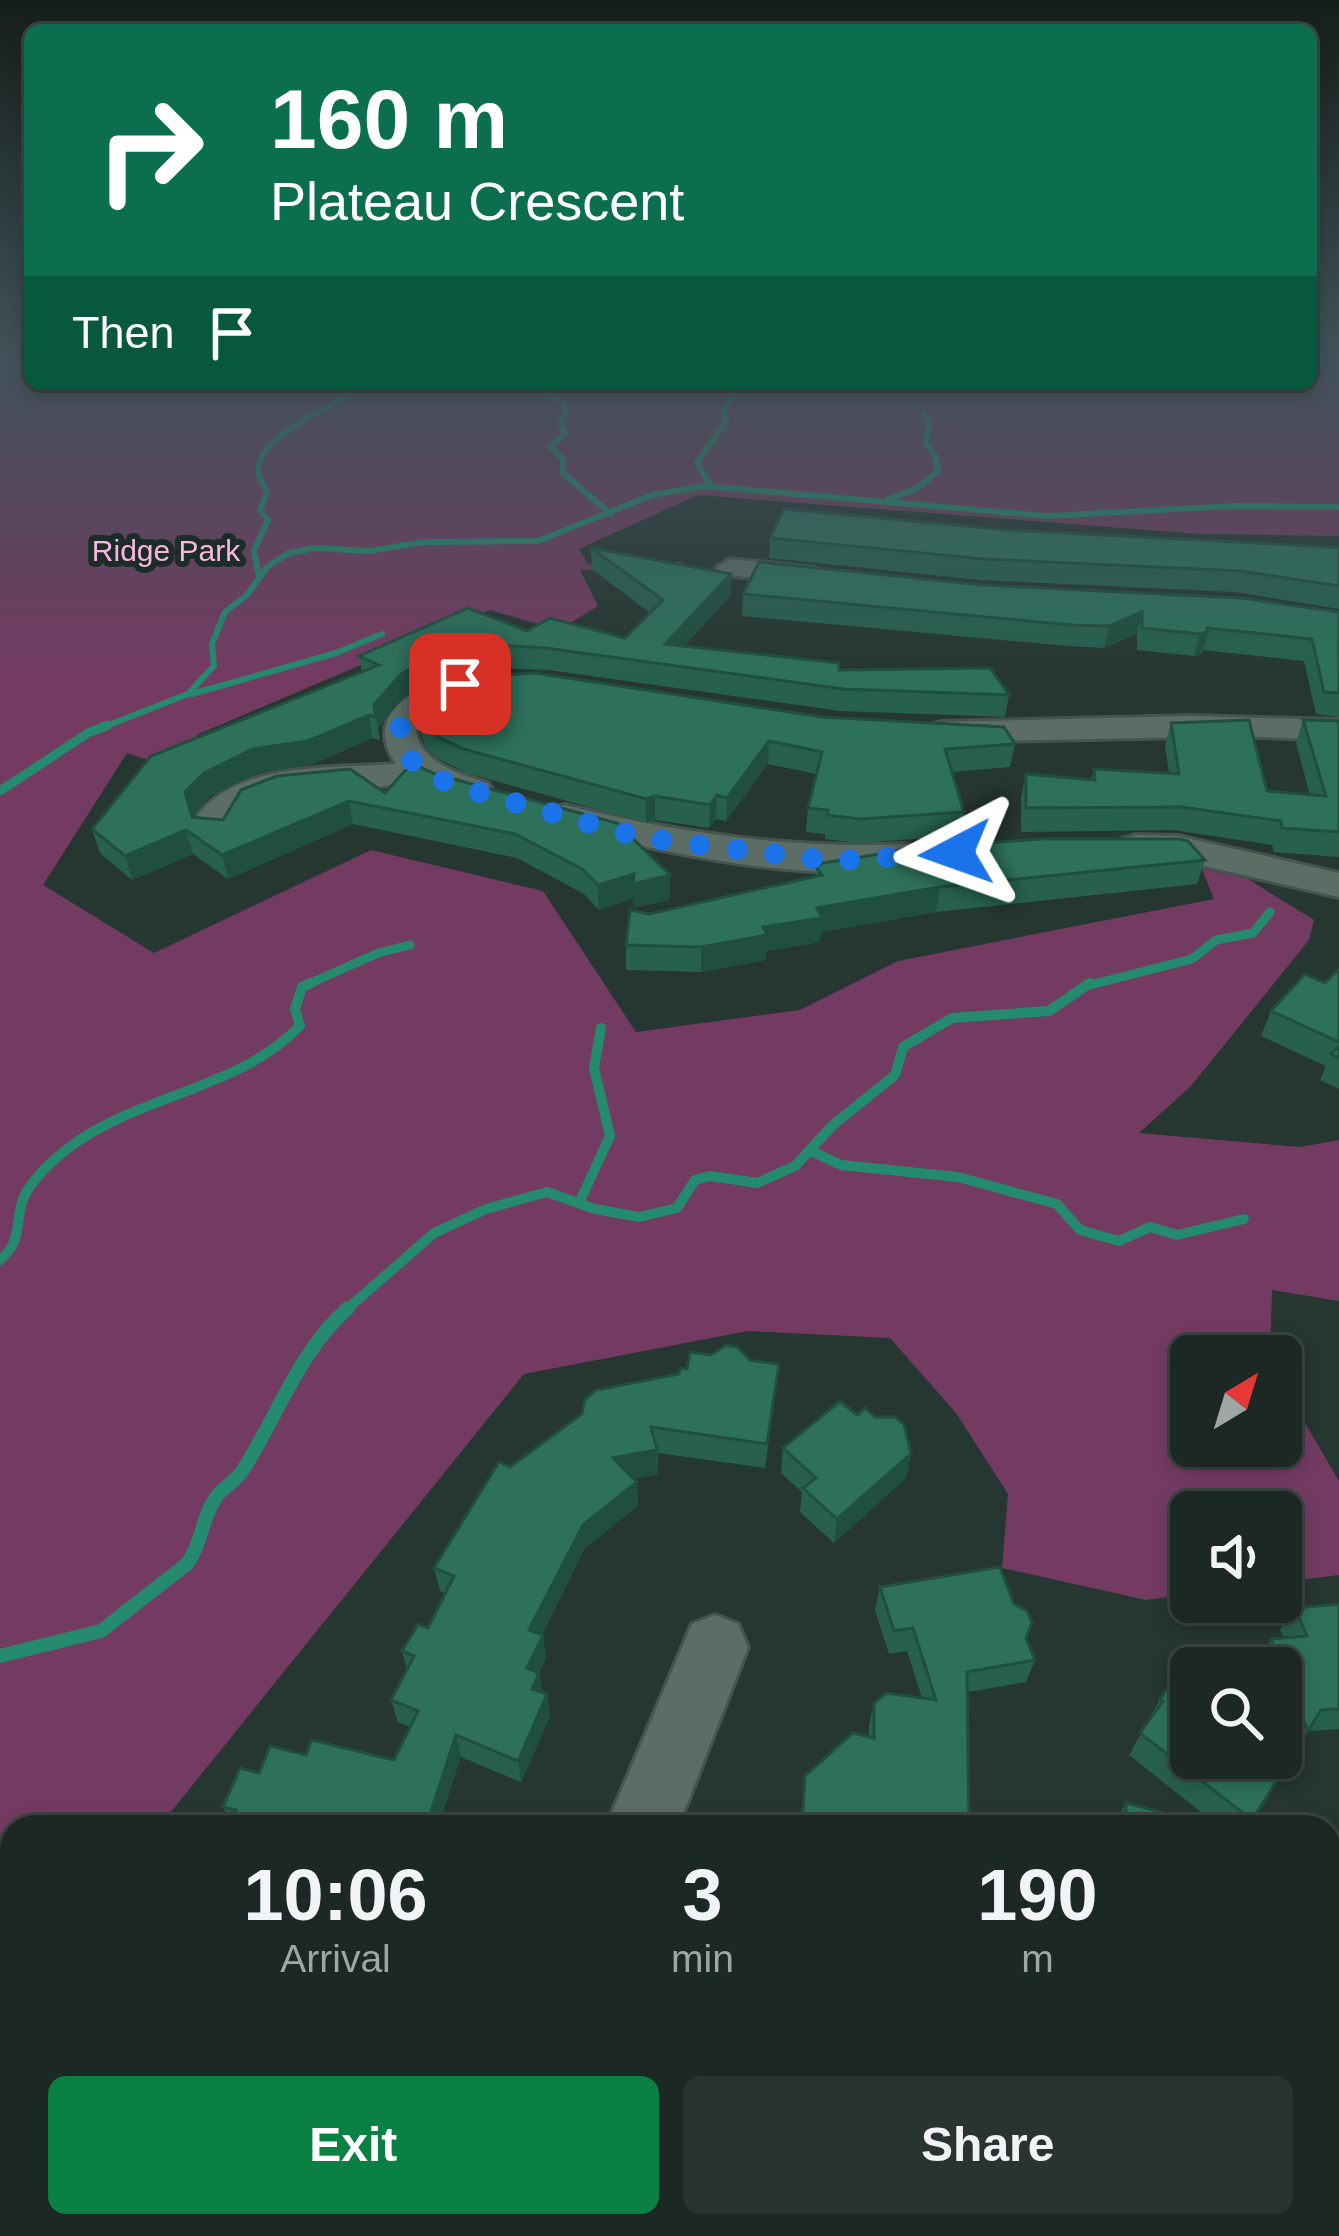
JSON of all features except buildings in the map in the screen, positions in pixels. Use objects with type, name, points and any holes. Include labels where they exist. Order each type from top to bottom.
[{"type":"street","points":[[730,568],[840,579]]},
{"type":"street","points":[[506,673],[460,684],[424,702],[401,722],[400,743],[421,770],[452,785],[643,838],[832,861],[947,854]]},
{"type":"street","points":[[899,730],[1040,735],[1275,724],[1339,730]]},
{"type":"street","points":[[216,831],[214,819],[220,811],[264,790],[336,778],[392,778],[421,770]]},
{"type":"street","points":[[1106,848],[1178,848],[1339,885]]},
{"type":"street","points":[[771,893],[832,861]]},
{"type":"street","points":[[647,1815],[716,1647]]},
{"type":"green space","name":"Ridge Park","points":[[0,464],[1339,464],[1339,536],[1200,534],[698,495],[579,549],[588,564],[682,562],[681,567],[580,570],[598,606],[559,630],[490,610],[199,734],[163,765],[127,753],[43,885],[154,953],[371,850],[543,891],[636,1032],[800,1010],[898,961],[1214,899],[1202,869],[1248,879],[1314,920],[1309,940],[1191,1086],[1139,1133],[1300,1147],[1339,1140],[1339,1301],[1272,1290],[1271,1335],[1170,1335],[1170,1467],[1302,1467],[1302,1418],[1339,1481],[1339,1575],[1302,1579],[1302,1491],[1170,1491],[1170,1597],[1146,1600],[1002,1568],[1008,1494],[956,1413],[890,1338],[748,1331],[524,1374],[168,1815],[0,1815]]},
{"type":"waterway","points":[[259,576],[254,551],[268,520],[260,510],[267,492],[260,464]]},
{"type":"waterway","points":[[563,464],[563,473],[609,512]]},
{"type":"waterway","points":[[698,464],[712,487]]},
{"type":"waterway","points":[[888,499],[918,488],[938,471],[937,464]]},
{"type":"waterway","points":[[609,512],[652,495],[712,487]]},
{"type":"waterway","points":[[712,487],[1047,516],[1233,506],[1339,507]]},
{"type":"waterway","points":[[101,728],[188,694],[214,666],[212,644],[225,612],[247,595],[268,566],[289,553],[314,548],[369,551],[424,542],[538,541],[609,512]]},
{"type":"waterway","points":[[192,694],[336,653],[382,634]]},
{"type":"waterway","points":[[0,791],[88,733],[108,725]]},
{"type":"waterway","points":[[1086,986],[1192,959],[1216,940],[1253,933],[1270,912]]},
{"type":"waterway","points":[[304,986],[378,953],[410,945]]},
{"type":"waterway","points":[[0,1260],[15,1240],[25,1194],[57,1157],[128,1114],[219,1078],[275,1047],[300,1026],[295,1009],[302,987],[311,983]]},
{"type":"waterway","points":[[345,1311],[434,1233],[486,1209],[547,1192],[595,1209],[639,1217],[677,1208],[695,1180],[710,1176],[757,1183],[795,1166],[833,1125],[895,1075],[903,1047],[952,1018],[1049,1011],[1090,983]]},
{"type":"waterway","points":[[580,1201],[610,1136],[594,1068],[601,1028]]},
{"type":"waterway","points":[[811,1151],[841,1165],[958,1177],[1057,1204],[1080,1230],[1119,1241],[1150,1227],[1177,1235],[1244,1219]]},
{"type":"waterway","points":[[345,1311],[348,1308]]},
{"type":"waterway","points":[[0,1656],[101,1631],[187,1564],[212,1504],[243,1470],[302,1364],[345,1311]]},
{"type":"route","points":[[460,684],[412,710],[398,731],[406,754],[421,770],[452,785],[643,838],[832,861],[956,853]]}]
